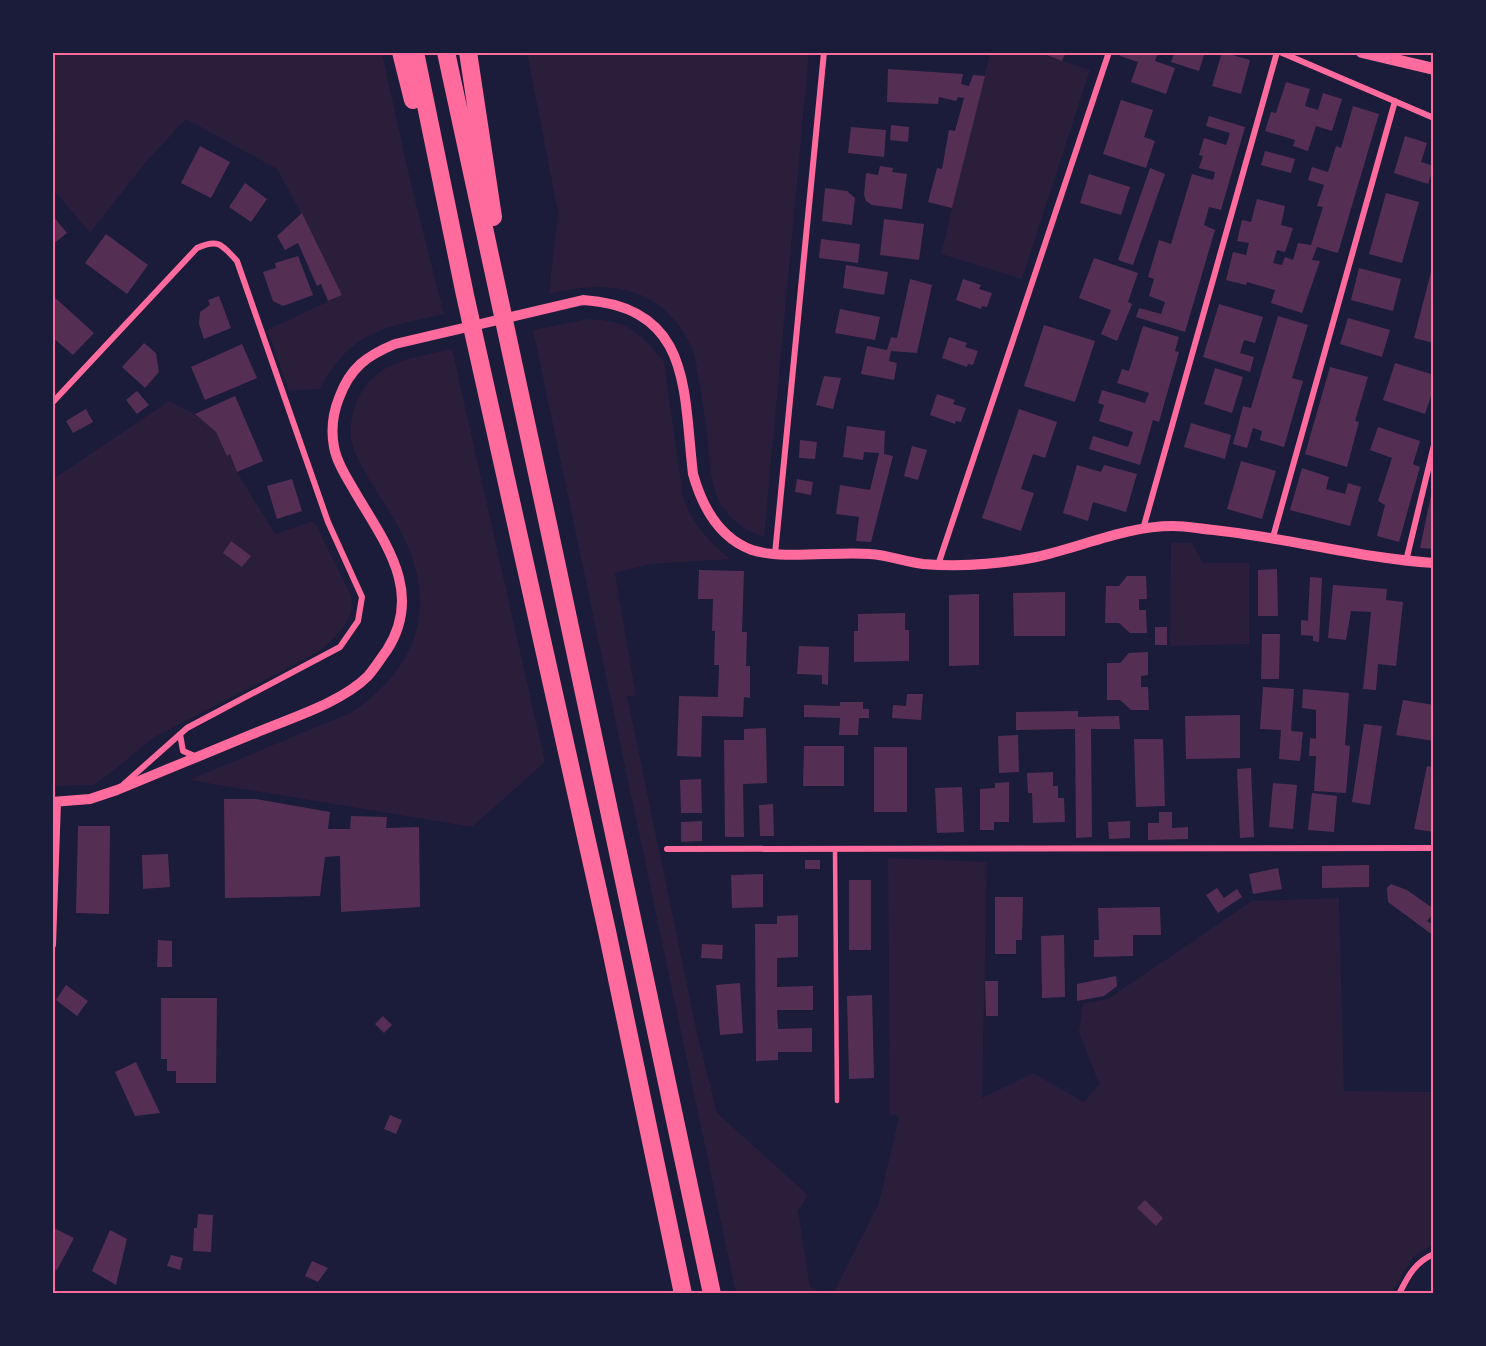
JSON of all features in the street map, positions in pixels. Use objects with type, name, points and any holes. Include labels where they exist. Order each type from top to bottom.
[{"type":"highway","points":[[401,52],[465,295]]},
{"type":"highway","points":[[415,52],[465,295],[599,896],[683,1293]]},
{"type":"highway","points":[[446,52],[635,921],[712,1293]]},
{"type":"highway","points":[[468,52],[523,412]]},
{"type":"main road","points":[[1362,52],[1434,69]]},
{"type":"street","points":[[775,554],[824,52]]},
{"type":"street","points":[[938,565],[1109,52]]},
{"type":"street","points":[[1143,529],[1278,52],[1434,118]]},
{"type":"street","points":[[1273,537],[1395,100]]},
{"type":"street","points":[[52,403],[197,248],[210,242],[223,245],[237,261],[328,522],[362,597],[358,621],[340,647],[187,728],[117,790]]},
{"type":"street","points":[[53,945],[55,802],[90,799],[117,790],[311,710],[350,690],[368,675],[397,634],[401,612],[399,573],[390,552],[342,471],[334,448],[333,428],[336,405],[344,384],[360,362],[395,344],[583,300],[627,307],[643,317],[669,342],[677,360],[693,474],[705,508],[717,525],[734,540],[753,550],[775,554],[871,554],[921,564],[972,564],[1035,557],[1125,532],[1173,526],[1273,537],[1406,561],[1434,563]]},
{"type":"street","points":[[1406,561],[1434,445]]},
{"type":"street","points":[[180,734],[183,751],[198,757]]},
{"type":"street","points":[[667,849],[1434,848]]},
{"type":"street","points":[[1399,1293],[1421,1259],[1434,1254]]},
{"type":"lane","points":[[835,849],[837,1101]]},
{"type":"shaded area","points":[[53,53],[382,53],[411,184],[444,314],[404,323],[371,335],[344,354],[320,389],[289,391],[267,330],[342,295],[277,169],[186,119],[146,162],[90,233],[53,189],[53,142],[57,137],[53,130]]},
{"type":"shaded area","points":[[527,53],[809,53],[764,537],[738,524],[719,501],[711,476],[707,433],[694,353],[680,327],[666,311],[632,292],[613,288],[571,289],[549,294],[558,212]]},
{"type":"shaded area","points":[[990,53],[1038,53],[1090,70],[1022,279],[941,254]]},
{"type":"shaded area","points":[[589,319],[614,322],[632,330],[648,343],[664,362],[683,497],[696,524],[730,559],[650,564],[615,573],[636,696],[627,696],[697,1033],[717,1113],[808,1195],[798,1211],[810,1287],[820,1293],[736,1293],[533,330]]},
{"type":"shaded area","points":[[452,349],[545,762],[472,827],[189,780],[352,712],[375,694],[393,675],[407,654],[416,632],[420,609],[419,584],[413,559],[401,532],[355,452],[351,435],[352,419],[359,396],[379,373],[405,360]]},
{"type":"shaded area","points":[[169,401],[195,414],[216,432],[227,456],[230,454],[237,472],[275,534],[314,521],[350,593],[352,602],[349,618],[333,639],[320,651],[153,738],[93,785],[53,786],[52,480]]},
{"type":"shaded area","points":[[1171,543],[1192,543],[1203,563],[1249,563],[1249,644],[1170,646]]},
{"type":"shaded area","points":[[888,858],[987,862],[982,1098],[1033,1073],[1084,1102],[1099,1084],[1079,1032],[1083,1003],[1108,999],[1252,901],[1339,898],[1344,1091],[1433,1092],[1433,1244],[1412,1258],[1392,1293],[833,1294],[879,1203],[899,1116],[890,1114]]},
{"type":"building","points":[[1039,52],[1066,52],[1062,61]]},
{"type":"building","points":[[1121,52],[1158,52],[1155,61],[1175,68],[1166,94],[1131,82],[1138,62],[1120,56]]},
{"type":"building","points":[[1175,52],[1205,52],[1199,71],[1171,62]]},
{"type":"building","points":[[1222,52],[1250,60],[1241,94],[1212,86]]},
{"type":"building","points":[[888,69],[963,74],[961,84],[969,86],[973,75],[985,76],[952,208],[928,202],[937,168],[942,169],[949,130],[955,131],[964,98],[958,97],[956,101],[939,97],[938,104],[887,102]]},
{"type":"building","points":[[1286,82],[1310,89],[1305,106],[1318,110],[1323,93],[1342,99],[1332,131],[1316,126],[1308,151],[1293,146],[1295,140],[1265,131],[1271,112],[1276,113]]},
{"type":"building","points":[[1121,100],[1153,110],[1144,137],[1155,141],[1146,168],[1103,154]]},
{"type":"building","points":[[1353,106],[1379,114],[1338,253],[1317,247],[1312,260],[1320,261],[1302,313],[1271,303],[1275,290],[1247,282],[1246,285],[1226,280],[1233,252],[1246,255],[1249,243],[1237,241],[1242,220],[1251,222],[1257,199],[1285,206],[1281,225],[1293,228],[1285,252],[1277,250],[1273,263],[1282,265],[1285,257],[1293,260],[1298,243],[1311,245],[1323,207],[1317,206],[1324,185],[1308,180],[1312,167],[1328,172],[1336,146],[1341,148]]},
{"type":"building","points":[[1209,116],[1245,127],[1221,210],[1209,207],[1204,225],[1215,230],[1185,332],[1136,317],[1139,308],[1161,314],[1165,302],[1149,296],[1154,279],[1148,277],[1159,240],[1171,244],[1192,174],[1213,180],[1215,172],[1199,168],[1203,156],[1199,155],[1204,138],[1226,145],[1230,133],[1206,126]]},
{"type":"building","points":[[891,125],[909,127],[908,142],[890,140]]},
{"type":"building","points":[[851,127],[886,130],[884,157],[848,153]]},
{"type":"building","points":[[1405,136],[1427,143],[1421,162],[1434,166],[1428,184],[1394,173]]},
{"type":"building","points":[[200,146],[230,162],[211,198],[181,183]]},
{"type":"building","points":[[1265,151],[1295,159],[1291,173],[1261,165]]},
{"type":"building","points":[[880,166],[893,168],[892,172],[907,174],[902,209],[872,205],[866,201],[864,195],[866,173],[878,175]]},
{"type":"building","points":[[1150,168],[1165,174],[1133,265],[1118,260]]},
{"type":"building","points":[[1089,174],[1130,187],[1121,215],[1080,203]]},
{"type":"building","points":[[245,183],[267,199],[251,222],[229,207]]},
{"type":"building","points":[[825,188],[847,191],[855,198],[852,225],[822,221]]},
{"type":"building","points":[[1386,193],[1419,202],[1402,263],[1369,254]]},
{"type":"building","points":[[302,213],[342,295],[328,301],[321,284],[317,286],[298,243],[285,250],[277,236]]},
{"type":"building","points":[[52,215],[67,233],[52,245]]},
{"type":"building","points":[[884,219],[924,224],[919,260],[880,255]]},
{"type":"building","points":[[106,234],[148,265],[127,294],[85,263]]},
{"type":"building","points":[[821,239],[860,244],[858,263],[819,258]]},
{"type":"building","points":[[298,256],[313,295],[283,306],[273,301],[263,272],[276,268],[275,263]]},
{"type":"building","points":[[1094,258],[1138,273],[1128,302],[1132,304],[1117,341],[1101,334],[1111,310],[1079,298]]},
{"type":"building","points":[[1434,264],[1434,343],[1414,338]]},
{"type":"building","points":[[846,265],[888,272],[884,295],[843,288]]},
{"type":"building","points":[[1359,268],[1401,279],[1393,311],[1351,300]]},
{"type":"building","points":[[910,279],[932,285],[917,353],[891,351],[889,361],[897,363],[894,380],[861,374],[867,346],[887,350],[891,337],[897,338]]},
{"type":"building","points":[[963,279],[981,285],[979,289],[992,293],[987,307],[982,306],[981,309],[956,300]]},
{"type":"building","points":[[52,295],[94,333],[73,355],[52,337]]},
{"type":"building","points":[[219,296],[231,328],[204,339],[199,324],[200,312],[210,305],[208,300]]},
{"type":"building","points":[[1219,304],[1263,317],[1255,343],[1244,340],[1240,353],[1254,357],[1250,372],[1203,357]]},
{"type":"building","points":[[840,309],[880,317],[875,340],[835,333]]},
{"type":"building","points":[[1278,316],[1308,325],[1292,378],[1303,381],[1284,447],[1260,440],[1262,431],[1253,428],[1247,448],[1233,444],[1243,406],[1251,408]]},
{"type":"building","points":[[1348,318],[1390,330],[1382,357],[1340,344]]},
{"type":"building","points":[[1044,325],[1095,341],[1075,402],[1024,386]]},
{"type":"building","points":[[1143,326],[1179,337],[1175,351],[1179,352],[1159,422],[1153,420],[1140,465],[1089,449],[1093,436],[1128,447],[1133,432],[1099,421],[1104,405],[1098,403],[1102,390],[1145,403],[1149,393],[1117,383],[1122,369],[1129,371]]},
{"type":"building","points":[[949,337],[967,343],[965,347],[978,351],[973,365],[968,364],[967,367],[942,358]]},
{"type":"building","points":[[144,343],[156,353],[159,372],[145,388],[122,367]]},
{"type":"building","points":[[242,344],[257,378],[205,400],[191,367]]},
{"type":"building","points":[[1395,363],[1434,375],[1434,387],[1425,414],[1383,400]]},
{"type":"building","points":[[1330,367],[1368,377],[1355,421],[1359,422],[1347,467],[1305,454]]},
{"type":"building","points":[[1215,368],[1243,377],[1232,413],[1204,404]]},
{"type":"building","points":[[824,376],[841,378],[833,409],[816,405]]},
{"type":"building","points":[[137,391],[149,405],[137,414],[126,400]]},
{"type":"building","points":[[937,394],[955,400],[953,404],[966,408],[961,422],[956,421],[955,424],[930,415]]},
{"type":"building","points":[[235,396],[263,461],[237,472],[230,454],[227,456],[216,432],[195,414]]},
{"type":"building","points":[[86,409],[93,422],[73,433],[66,421]]},
{"type":"building","points":[[1019,409],[1057,422],[1045,458],[1033,454],[1021,489],[1034,493],[1021,531],[982,518]]},
{"type":"building","points":[[1191,423],[1231,435],[1225,459],[1184,447]]},
{"type":"building","points":[[847,426],[885,431],[884,454],[893,456],[871,542],[856,541],[859,517],[836,514],[840,485],[870,490],[879,453],[864,452],[863,460],[843,457]]},
{"type":"building","points":[[1378,427],[1420,441],[1413,464],[1420,467],[1399,542],[1377,536],[1385,505],[1378,501],[1392,458],[1370,450]]},
{"type":"building","points":[[800,440],[817,442],[815,459],[799,458]]},
{"type":"building","points":[[912,446],[927,450],[918,480],[904,476]]},
{"type":"building","points":[[1241,461],[1276,471],[1262,519],[1227,509]]},
{"type":"building","points":[[1077,465],[1101,472],[1104,465],[1137,474],[1126,512],[1093,502],[1088,521],[1063,513]]},
{"type":"building","points":[[1302,468],[1329,477],[1326,489],[1345,494],[1348,483],[1361,487],[1350,526],[1290,510]]},
{"type":"building","points":[[292,479],[302,511],[277,519],[267,486]]},
{"type":"building","points":[[797,479],[813,482],[811,495],[795,492]]},
{"type":"building","points":[[1433,486],[1434,549],[1420,548]]},
{"type":"building","points":[[231,541],[251,556],[242,567],[223,553]]},
{"type":"building","points":[[1277,569],[1278,616],[1258,616],[1258,570]]},
{"type":"building","points":[[699,570],[744,571],[742,632],[747,632],[746,666],[750,666],[750,698],[744,697],[743,717],[702,716],[701,757],[677,756],[679,696],[718,697],[719,665],[714,665],[715,631],[712,631],[713,599],[698,599]]},
{"type":"building","points":[[1127,576],[1146,576],[1147,599],[1139,599],[1139,610],[1146,610],[1147,633],[1130,633],[1119,623],[1105,623],[1106,586],[1119,586]]},
{"type":"building","points":[[1310,577],[1322,578],[1319,642],[1313,641],[1313,636],[1301,635],[1301,620],[1308,621]]},
{"type":"building","points":[[1333,585],[1387,589],[1386,600],[1403,602],[1396,666],[1378,664],[1376,690],[1363,689],[1371,612],[1351,611],[1346,640],[1328,638]]},
{"type":"building","points":[[1065,592],[1065,636],[1014,636],[1013,593]]},
{"type":"building","points":[[979,594],[979,665],[949,666],[949,595]]},
{"type":"building","points":[[905,613],[905,630],[909,630],[909,661],[854,662],[854,631],[858,631],[858,614]]},
{"type":"building","points":[[1155,627],[1167,627],[1167,645],[1155,645]]},
{"type":"building","points":[[1262,634],[1280,634],[1279,679],[1261,679]]},
{"type":"building","points":[[799,646],[829,647],[828,685],[822,684],[822,675],[797,674]]},
{"type":"building","points":[[1148,652],[1148,675],[1141,676],[1141,687],[1148,687],[1149,710],[1131,710],[1120,700],[1107,700],[1107,663],[1120,663],[1129,653]]},
{"type":"building","points":[[1263,687],[1294,689],[1291,731],[1303,732],[1300,761],[1279,759],[1281,730],[1260,729]]},
{"type":"building","points":[[1303,689],[1349,693],[1345,745],[1350,746],[1346,793],[1314,791],[1316,756],[1309,756],[1310,738],[1316,739],[1316,710],[1302,708]]},
{"type":"building","points":[[907,694],[923,694],[921,720],[892,718],[893,705],[906,706]]},
{"type":"building","points":[[1403,700],[1434,705],[1434,741],[1396,735]]},
{"type":"building","points":[[840,702],[863,702],[863,709],[869,709],[869,718],[859,718],[858,735],[839,735],[840,718],[804,717],[804,705],[840,706]]},
{"type":"building","points":[[1078,711],[1078,717],[1119,716],[1120,729],[1091,729],[1092,837],[1076,838],[1075,729],[1016,730],[1016,712]]},
{"type":"building","points":[[1240,715],[1240,758],[1186,759],[1185,716]]},
{"type":"building","points":[[1364,724],[1382,726],[1370,805],[1352,802]]},
{"type":"building","points":[[766,728],[767,783],[743,784],[744,837],[725,837],[724,740],[744,740],[744,729]]},
{"type":"building","points":[[1018,735],[1019,772],[999,773],[998,736]]},
{"type":"building","points":[[1134,739],[1163,739],[1165,806],[1136,807]]},
{"type":"building","points":[[804,746],[844,746],[844,786],[803,786]]},
{"type":"building","points":[[874,747],[907,747],[907,812],[874,812]]},
{"type":"building","points":[[1427,766],[1434,767],[1434,832],[1414,829]]},
{"type":"building","points":[[1251,768],[1254,837],[1240,838],[1237,769]]},
{"type":"building","points":[[1053,772],[1053,786],[1058,786],[1058,798],[1064,798],[1065,822],[1033,823],[1032,793],[1028,793],[1027,773]]},
{"type":"building","points":[[701,779],[702,813],[681,813],[680,780]]},
{"type":"building","points":[[1009,782],[1009,822],[994,822],[994,830],[980,830],[980,789],[995,788],[995,783]]},
{"type":"building","points":[[1273,783],[1297,785],[1293,829],[1269,827]]},
{"type":"building","points":[[962,787],[964,832],[937,833],[935,788]]},
{"type":"building","points":[[1312,793],[1337,796],[1334,832],[1308,830]]},
{"type":"building","points":[[224,799],[256,799],[330,812],[328,829],[350,829],[351,816],[387,817],[386,828],[419,827],[420,907],[341,912],[340,856],[325,857],[320,896],[225,898]]},
{"type":"building","points":[[773,804],[774,836],[760,836],[759,805]]},
{"type":"building","points":[[1159,812],[1172,812],[1172,828],[1188,827],[1188,839],[1148,840],[1148,823],[1159,823]]},
{"type":"building","points":[[702,821],[702,841],[681,842],[681,822]]},
{"type":"building","points":[[1130,821],[1130,838],[1109,839],[1108,822]]},
{"type":"building","points":[[78,826],[110,826],[109,914],[76,913]]},
{"type":"building","points":[[168,854],[170,887],[143,889],[142,855]]},
{"type":"building","points":[[805,860],[820,860],[820,869],[805,869]]},
{"type":"building","points":[[1369,865],[1369,887],[1322,888],[1322,866]]},
{"type":"building","points":[[1278,868],[1282,889],[1253,894],[1249,874]]},
{"type":"building","points":[[763,874],[763,907],[732,908],[731,875]]},
{"type":"building","points":[[849,880],[871,880],[871,950],[849,950]]},
{"type":"building","points":[[1391,884],[1407,890],[1434,909],[1434,913],[1427,921],[1434,925],[1434,936],[1388,902],[1387,888]]},
{"type":"building","points":[[1217,888],[1224,898],[1237,889],[1242,897],[1218,913],[1206,895]]},
{"type":"building","points":[[995,897],[1023,897],[1022,940],[1016,940],[1016,954],[995,954]]},
{"type":"building","points":[[1160,907],[1161,935],[1133,935],[1133,956],[1094,957],[1094,940],[1099,940],[1098,908]]},
{"type":"building","points":[[798,915],[798,957],[777,958],[777,987],[813,986],[813,1010],[777,1010],[778,1029],[812,1028],[812,1052],[778,1052],[778,1060],[756,1061],[755,924],[777,924],[777,916]]},
{"type":"building","points":[[1064,935],[1065,997],[1042,998],[1041,936]]},
{"type":"building","points":[[158,940],[172,941],[172,967],[157,967]]},
{"type":"building","points":[[702,944],[723,945],[722,959],[701,958]]},
{"type":"building","points":[[1116,976],[1117,986],[1104,996],[1077,1001],[1077,984]]},
{"type":"building","points":[[985,981],[998,981],[998,1016],[986,1016]]},
{"type":"building","points":[[740,983],[743,1033],[720,1035],[716,985]]},
{"type":"building","points":[[66,985],[88,1001],[77,1016],[56,1000]]},
{"type":"building","points":[[872,995],[874,1078],[849,1079],[847,996]]},
{"type":"building","points":[[161,998],[217,998],[216,1083],[176,1083],[176,1071],[167,1071],[167,1059],[161,1059]]},
{"type":"building","points":[[383,1016],[392,1025],[384,1033],[375,1024]]},
{"type":"building","points":[[136,1062],[160,1113],[135,1116],[115,1072]]},
{"type":"building","points":[[390,1115],[402,1120],[396,1134],[384,1129]]},
{"type":"building","points":[[1145,1200],[1163,1218],[1156,1226],[1137,1208]]},
{"type":"building","points":[[198,1214],[213,1215],[211,1252],[193,1251],[194,1228],[197,1228]]},
{"type":"building","points":[[52,1227],[74,1238],[57,1270],[52,1268]]},
{"type":"building","points":[[110,1230],[127,1239],[116,1285],[92,1271]]},
{"type":"building","points":[[171,1255],[183,1258],[180,1270],[167,1266]]},
{"type":"building","points":[[312,1261],[328,1268],[318,1282],[305,1276]]}]
